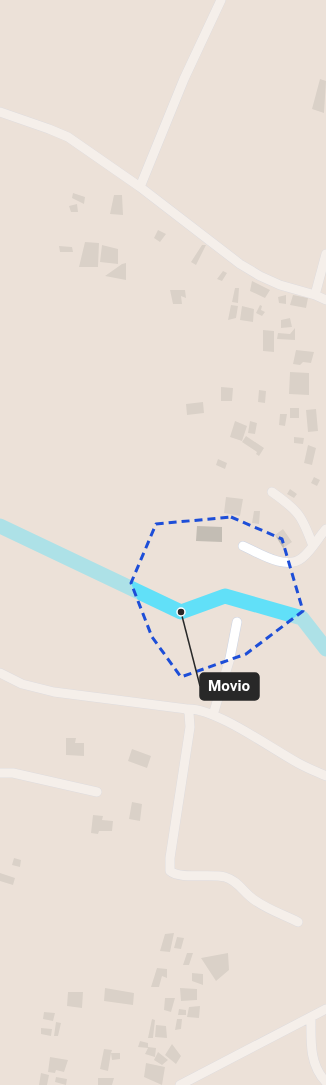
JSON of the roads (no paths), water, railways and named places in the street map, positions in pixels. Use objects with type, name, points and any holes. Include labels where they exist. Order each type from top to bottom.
[{"type":"street","points":[[140,187],[184,79],[221,0]]},
{"type":"street","points":[[0,112],[68,137],[140,187],[240,264],[280,285],[315,295],[326,300]]},
{"type":"street","points":[[315,295],[326,254]]},
{"type":"street","points":[[272,492],[287,502],[302,517],[313,546]]},
{"type":"street","points":[[243,546],[274,560],[286,562],[301,559],[326,529]]},
{"type":"street","points":[[213,715],[230,658],[237,622]]},
{"type":"street","points":[[0,673],[22,684],[54,692],[201,711],[213,715],[299,764],[326,776]]},
{"type":"street","points":[[186,709],[189,713],[190,727],[170,858],[170,871],[177,875],[220,876],[231,879],[240,885],[244,892],[257,902],[298,922]]},
{"type":"street","points":[[0,773],[13,773],[97,792]]},
{"type":"street","points":[[180,1085],[326,1009]]},
{"type":"street","points":[[311,1018],[312,1056],[316,1068],[326,1082]]},
{"type":"waterway","points":[[0,526],[181,612],[225,596],[302,618],[326,649]]},
{"type":"place","name":"Movio","points":[[181,612]]}]
